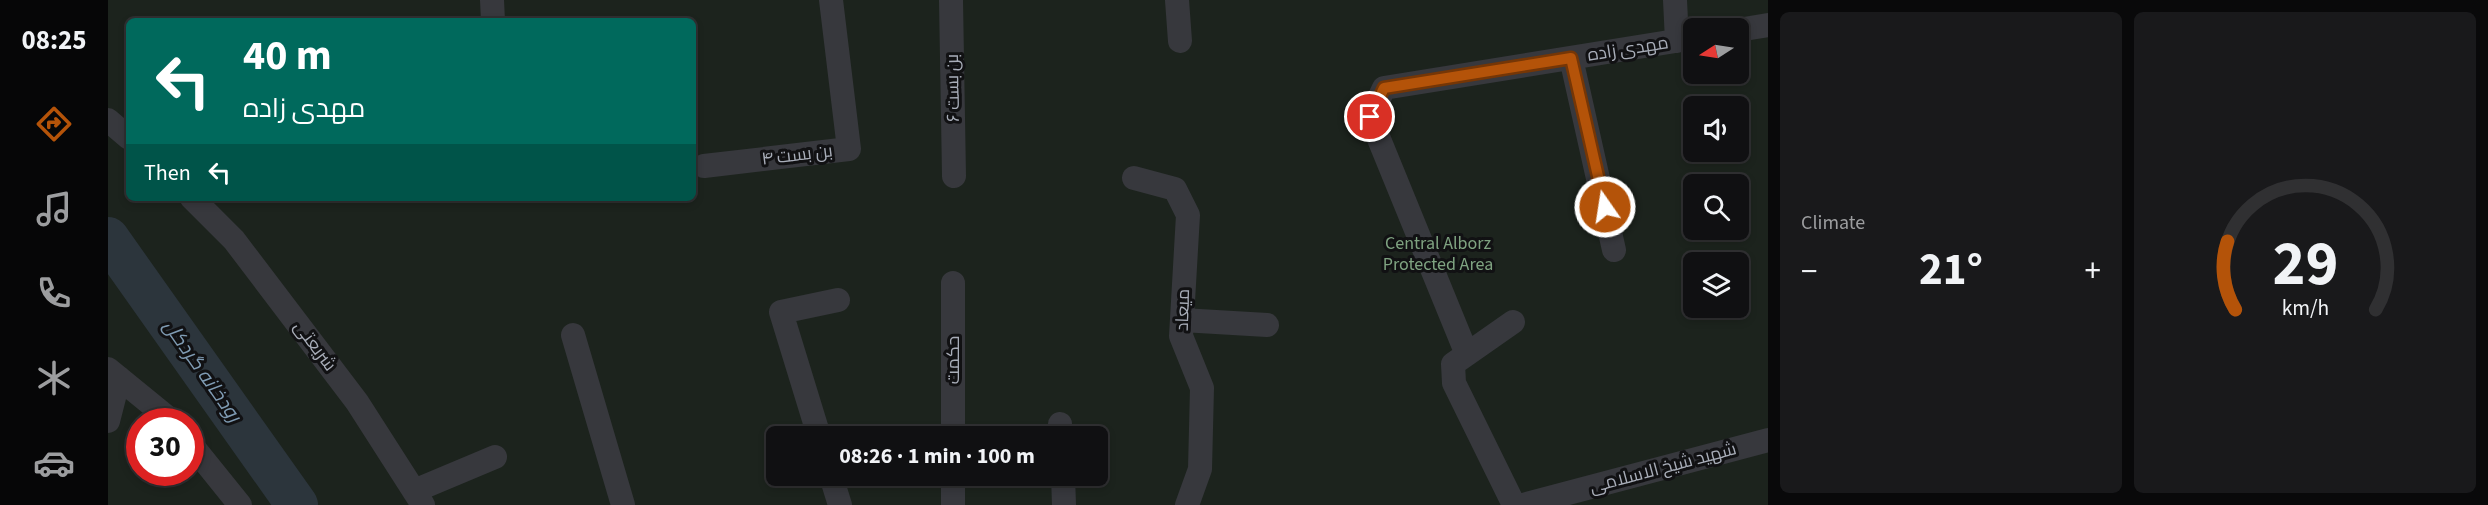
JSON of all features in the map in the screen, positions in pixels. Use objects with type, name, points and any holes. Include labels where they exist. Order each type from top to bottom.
[{"type":"street","points":[[492,0],[493,18]]},
{"type":"street","name":"بن بست ۴","points":[[704,166],[849,149],[831,0]]},
{"type":"street","name":"بن بست ۶","points":[[951,0],[954,176]]},
{"type":"street","points":[[1177,0],[1180,41]]},
{"type":"street","points":[[1675,0],[1683,31]]},
{"type":"street","points":[[1749,28],[1768,25]]},
{"type":"street","name":"مهدی زاده","points":[[1466,352],[1370,117],[1384,88],[1683,39]]},
{"type":"street","points":[[1571,58],[1614,250]]},
{"type":"street","points":[[108,120],[126,135]]},
{"type":"street","name":"میعاد","points":[[1134,177],[1175,189],[1188,215],[1181,336],[1202,388],[1200,469],[1187,505]]},
{"type":"street","name":"شریعتی","points":[[195,201],[234,240],[357,402],[419,498]]},
{"type":"street","name":"حکمت","points":[[953,426],[954,283]]},
{"type":"street","points":[[816,426],[781,312],[838,300]]},
{"type":"street","points":[[1182,320],[1268,325]]},
{"type":"street","points":[[1513,322],[1466,352],[1453,364],[1454,382],[1514,505]]},
{"type":"street","points":[[573,335],[623,505]]},
{"type":"street","points":[[108,421],[113,374]]},
{"type":"street","points":[[113,374],[156,408]]},
{"type":"street","name":"شهید شیخ الاسلامی","points":[[1523,505],[1768,440]]},
{"type":"street","points":[[419,498],[495,457]]},
{"type":"street","points":[[204,460],[240,505]]},
{"type":"street","points":[[834,486],[840,505]]},
{"type":"street","points":[[953,486],[953,505]]},
{"type":"street","points":[[1063,486],[1064,505]]},
{"type":"green space","name":"Central Alborz Protected Area","points":[[108,0],[1768,0],[1768,505],[108,505]]},
{"type":"waterway","name":"رودخانه گردکل","points":[[108,238],[297,505]]},
{"type":"route","points":[[1370,117],[1384,88],[1571,58],[1605,207]]}]
